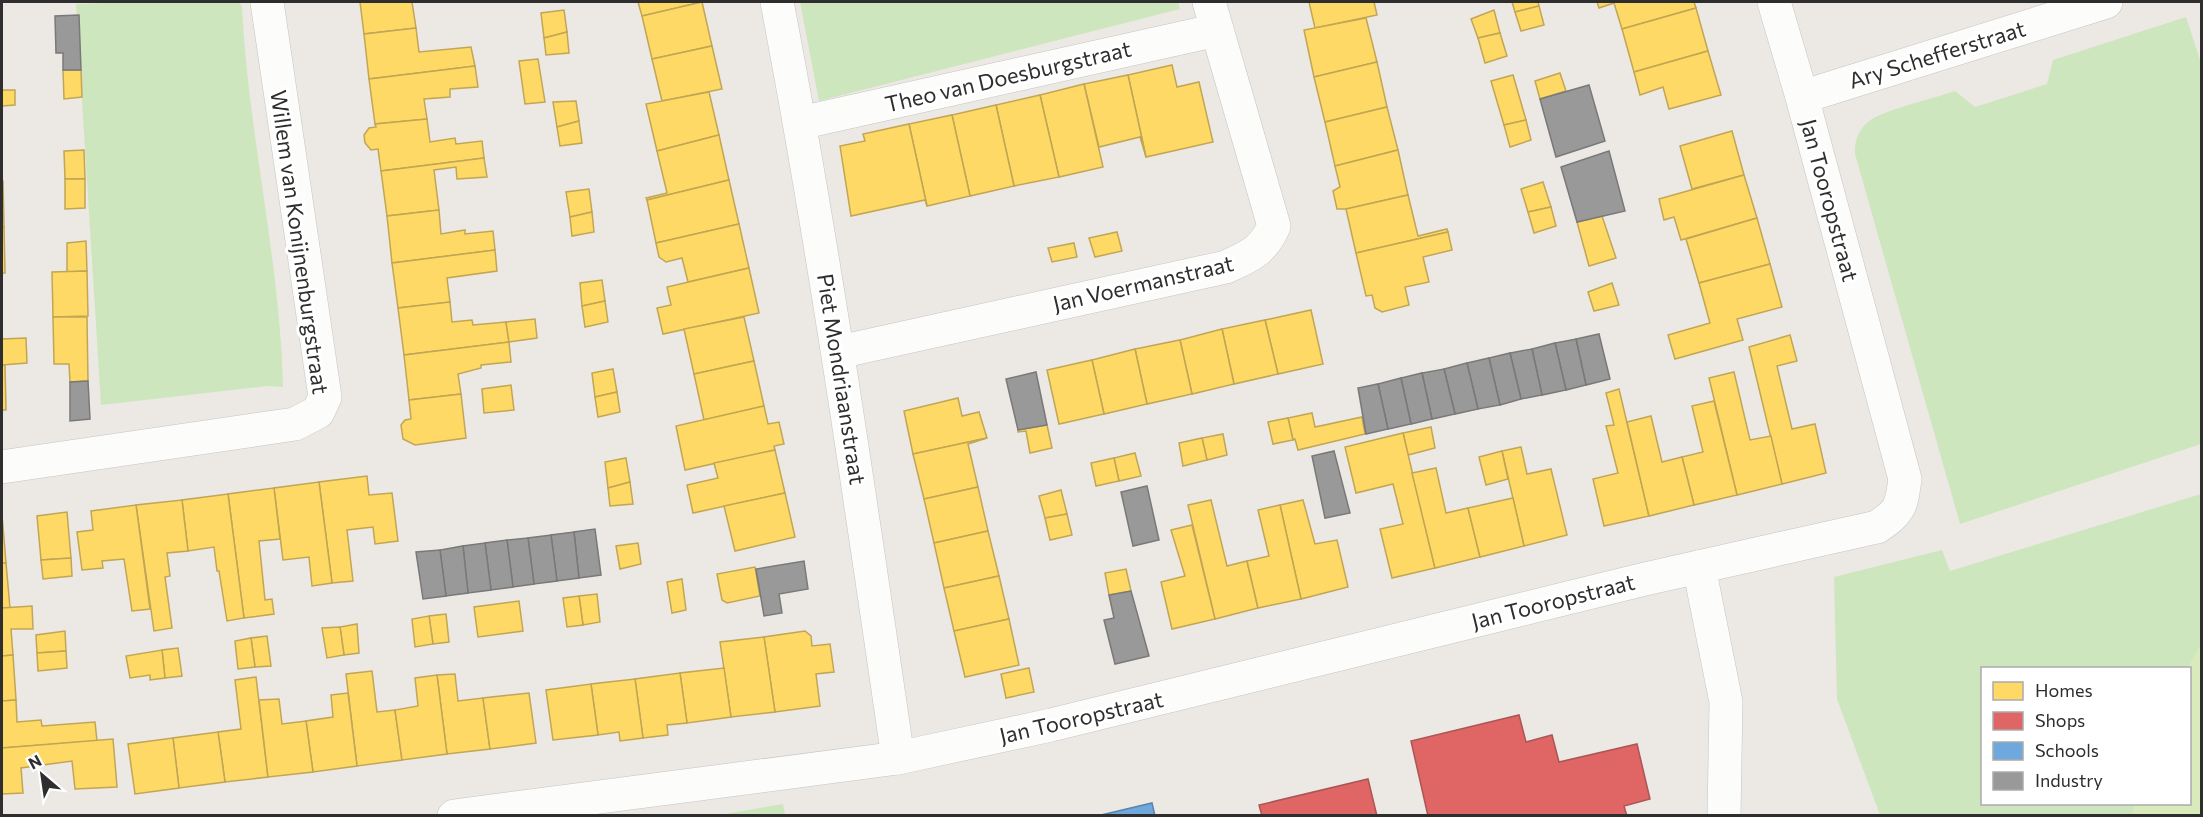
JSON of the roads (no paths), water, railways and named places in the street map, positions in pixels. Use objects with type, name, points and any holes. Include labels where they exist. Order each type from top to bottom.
[{"type":"street","name":"Willem van Konijnenburgstraat","points":[[2,467],[296,424],[318,412],[326,397],[267,2]]},
{"type":"street","name":"Piet Mondriaanstraat","points":[[777,2],[839,352],[898,758]]},
{"type":"street","name":"Jan Tooropstraat","points":[[454,816],[898,758],[1051,725],[1699,567],[1876,527],[1895,515],[1902,499],[1905,479],[1802,97],[1774,2]]},
{"type":"street","name":"Ary Schefferstraat","points":[[1802,97],[2106,2]]},
{"type":"street","name":"Theo van Doesburgstraat","points":[[800,123],[1213,16]]},
{"type":"street","name":"Jan Voermanstraat","points":[[839,352],[1226,267],[1253,255],[1267,242],[1274,226],[1213,16]]},
{"type":"street","points":[[1699,567],[1726,702],[1724,816]]}]
